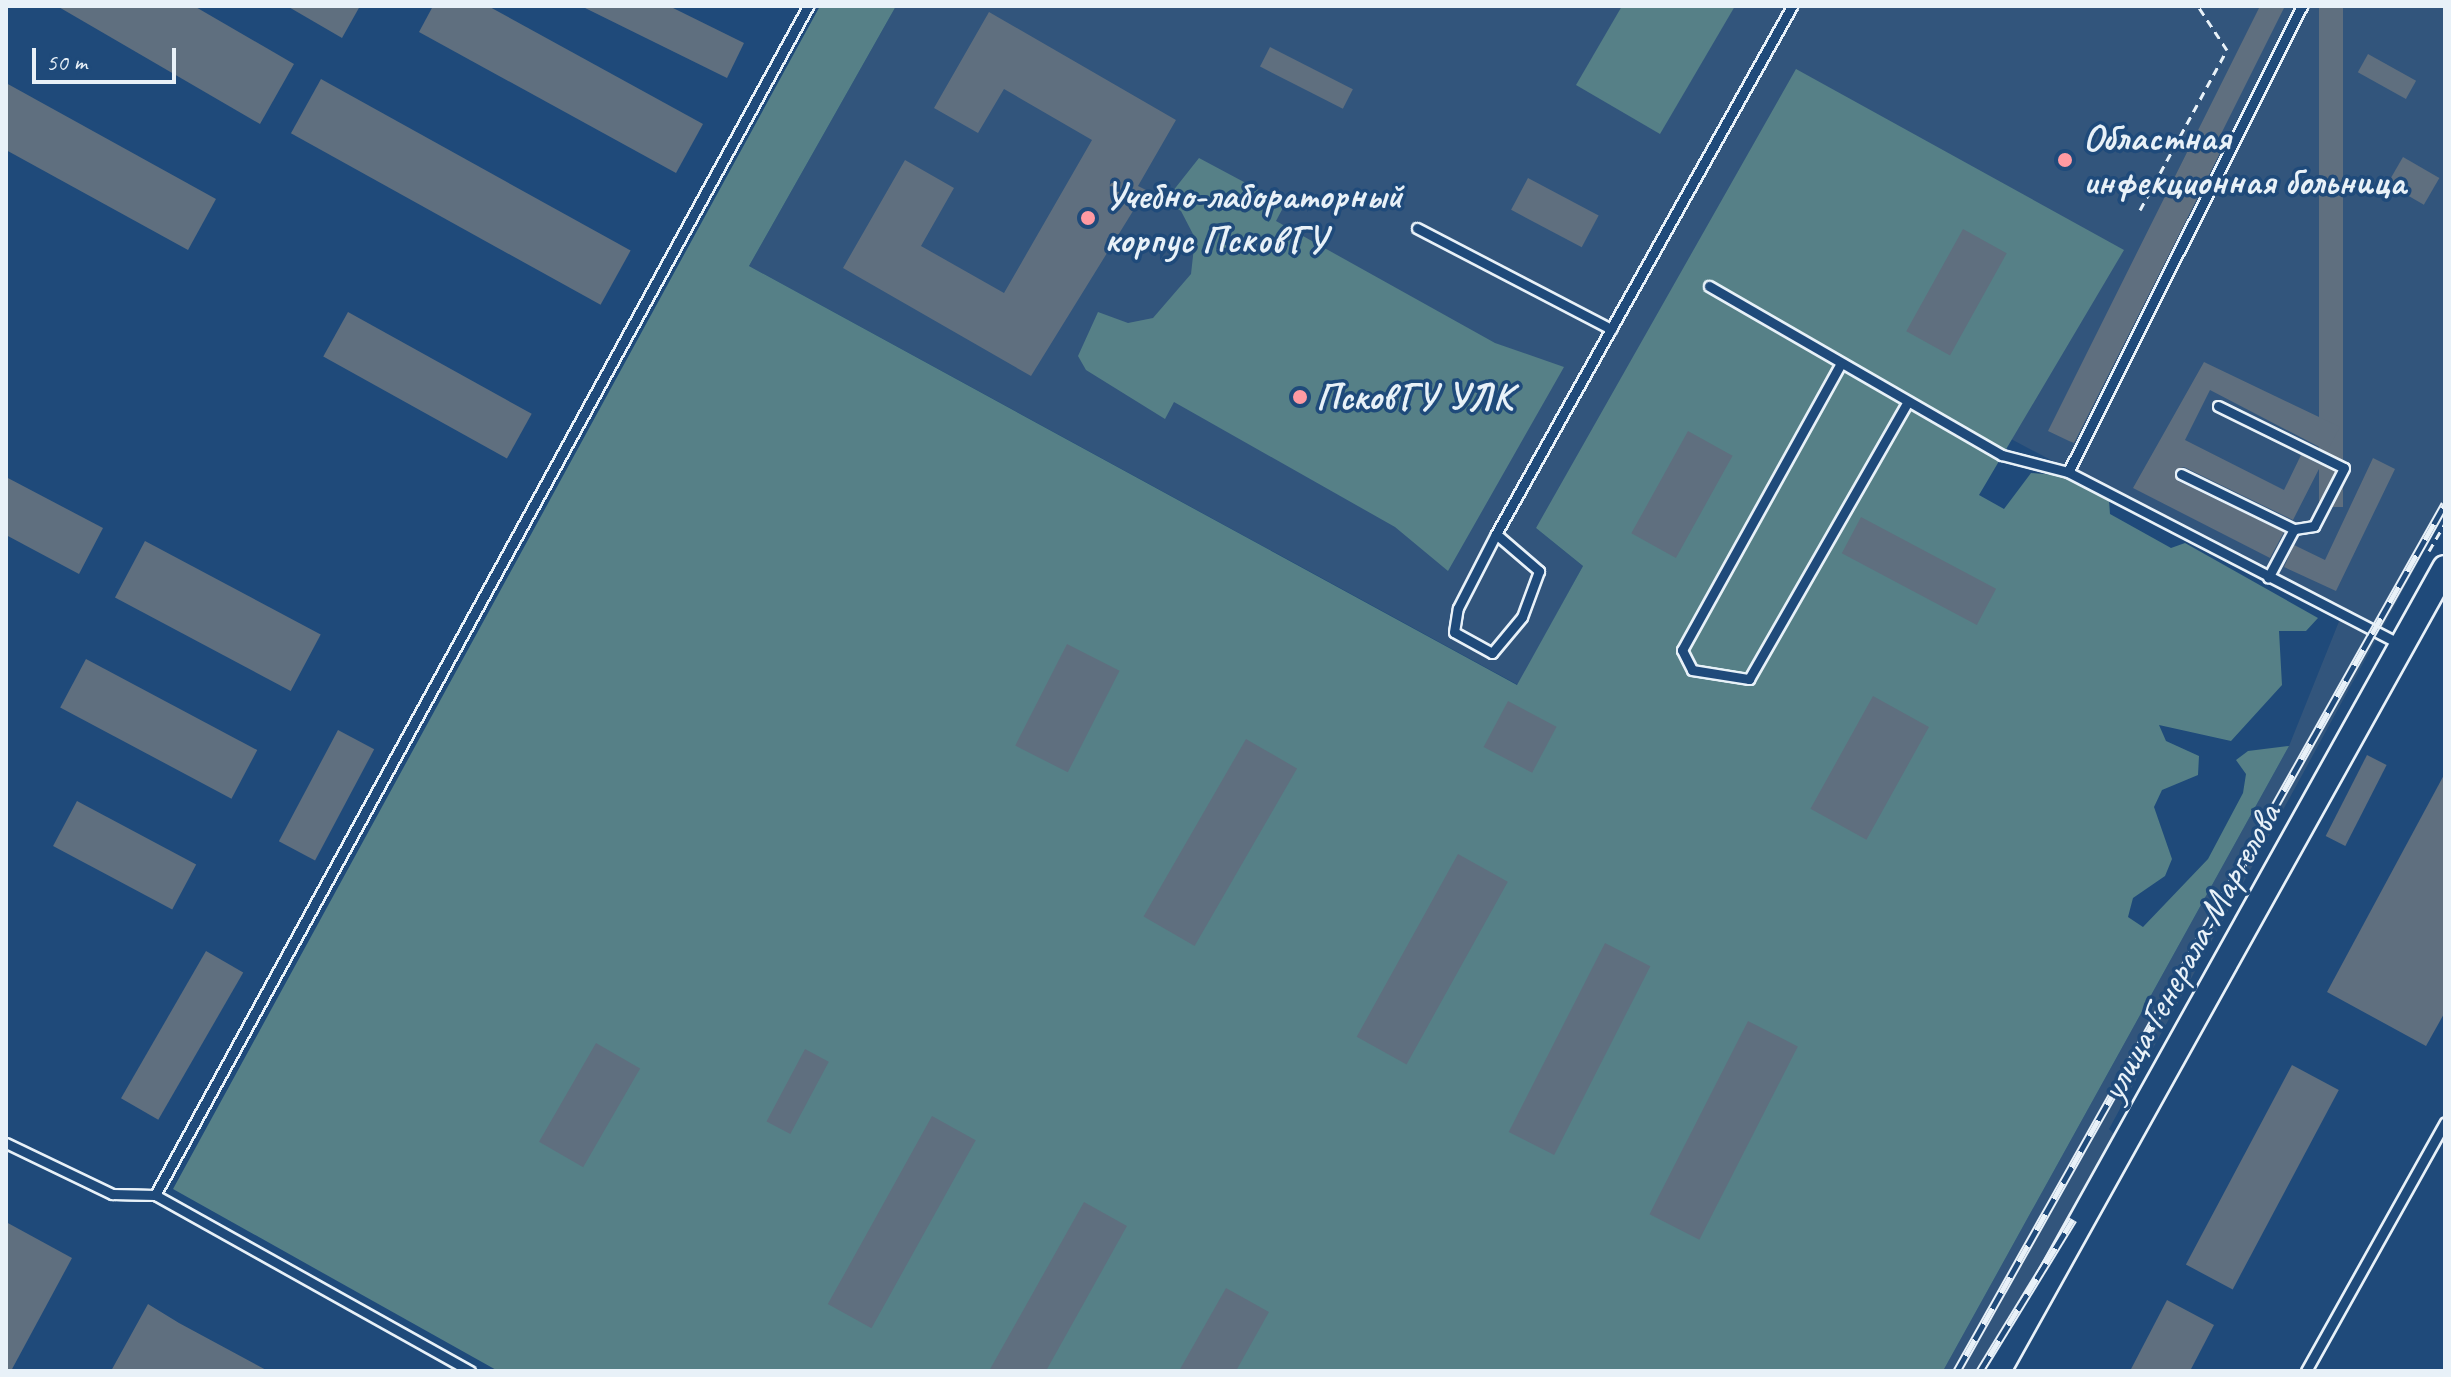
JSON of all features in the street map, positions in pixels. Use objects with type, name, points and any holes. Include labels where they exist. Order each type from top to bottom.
[{"type":"main road","name":"улица Генерала Маргелова","points":[[1998,1371],[2445,568]]},
{"type":"lane","points":[[155,1195],[808,6]]},
{"type":"lane","points":[[1496,534],[1539,571],[1522,617],[1492,653],[1454,632],[1458,608],[1496,534],[1792,6]]},
{"type":"lane","points":[[2068,472],[2302,6]]},
{"type":"lane","points":[[1417,228],[1611,329]]},
{"type":"lane","points":[[1709,286],[1906,405],[2002,455],[2068,472],[2402,645]]},
{"type":"lane","points":[[1840,365],[1682,650],[1692,670],[1749,679],[1906,405]]},
{"type":"lane","points":[[2181,474],[2294,529],[2314,526],[2344,468],[2218,406]]},
{"type":"lane","points":[[2268,578],[2294,529]]},
{"type":"lane","points":[[2306,1371],[2445,1122]]},
{"type":"lane","points":[[6,1143],[112,1194],[155,1195],[470,1371]]},
{"type":"path","points":[[2140,210],[2227,50],[2198,6]]},
{"type":"shaded area","points":[[896,6],[2445,6],[2445,513],[2109,1129],[2119,1140],[1991,1371],[1943,1371],[2289,746],[2342,614],[2011,439],[2123,250],[1536,528],[1583,566],[1518,685],[749,266]]},
{"type":"green space","points":[[820,6],[896,6],[749,266],[1517,685],[1583,566],[1536,528],[1796,69],[2124,250],[1979,495],[2004,509],[2031,473],[2067,476],[2109,500],[2110,514],[2171,548],[2185,543],[2318,618],[2306,631],[2279,631],[2282,685],[2231,741],[2159,725],[2166,741],[2199,756],[2198,775],[2162,790],[2154,807],[2172,859],[2165,876],[2133,898],[2128,917],[2143,927],[2208,859],[2243,793],[2246,774],[2236,760],[2248,751],[2289,746],[1943,1371],[498,1371],[173,1189]]},
{"type":"green space","points":[[1622,6],[1735,6],[1660,134],[1576,85]]},
{"type":"green space","points":[[1199,158],[1285,204],[1276,221],[1495,343],[1564,367],[1448,571],[1395,527],[1174,402],[1165,419],[1086,370],[1078,356],[1098,312],[1128,323],[1153,318],[1191,274],[1195,238],[1181,211],[1165,201]]},
{"type":"building","points":[[57,6],[194,6],[294,64],[260,124]]},
{"type":"building","points":[[287,6],[360,6],[342,38]]},
{"type":"building","points":[[433,6],[488,6],[703,124],[676,173],[419,32]]},
{"type":"building","points":[[581,6],[669,6],[744,43],[727,78]]},
{"type":"building","points":[[2260,6],[2285,6],[2220,136],[2227,139],[2074,443],[2069,441],[2048,431]]},
{"type":"building","points":[[2319,6],[2343,6],[2343,507],[2319,507]]},
{"type":"building","name":"Учебно-лабораторный корпус ПсковГУ","points":[[989,12],[1176,120],[1138,186],[1146,190],[1031,376],[843,268],[905,160],[954,188],[921,246],[1004,293],[1092,140],[1004,89],[978,133],[934,108]]},
{"type":"building","points":[[1270,47],[1353,89],[1343,109],[1260,67]]},
{"type":"building","points":[[2368,54],[2416,81],[2406,99],[2358,72]]},
{"type":"building","points":[[321,79],[631,251],[601,305],[291,133]]},
{"type":"building","points":[[6,83],[216,199],[188,250],[6,150]]},
{"type":"building","points":[[2403,157],[2439,178],[2424,205],[2388,184]]},
{"type":"building","points":[[1528,178],[1599,216],[1582,247],[1511,210]]},
{"type":"building","points":[[1963,229],[2007,253],[1950,356],[1906,331]]},
{"type":"building","points":[[348,312],[532,414],[507,458],[323,357]]},
{"type":"building","points":[[2204,362],[2340,427],[2327,451],[2210,390],[2185,440],[2284,490],[2301,455],[2321,465],[2293,520],[2184,467],[2175,470],[2178,481],[2284,532],[2270,558],[2133,488]]},
{"type":"building","points":[[1688,431],[1733,456],[1676,558],[1631,533]]},
{"type":"building","points":[[2373,458],[2395,469],[2336,591],[2284,567],[2294,545],[2325,560]]},
{"type":"building","points":[[6,477],[103,528],[79,574],[6,535]]},
{"type":"building","points":[[1861,517],[1996,589],[1977,625],[1842,553]]},
{"type":"building","points":[[145,541],[321,634],[291,691],[115,598]]},
{"type":"building","points":[[1067,644],[1120,671],[1068,772],[1015,746]]},
{"type":"building","points":[[86,659],[257,750],[231,799],[60,708]]},
{"type":"building","points":[[1873,696],[1929,727],[1866,840],[1810,809]]},
{"type":"building","points":[[1508,701],[1557,727],[1532,773],[1484,747]]},
{"type":"building","points":[[338,730],[374,749],[315,860],[279,841]]},
{"type":"building","points":[[1246,739],[1297,769],[1195,946],[1144,917]]},
{"type":"building","points":[[2367,755],[2387,765],[2345,846],[2326,836]]},
{"type":"building","points":[[2445,773],[2445,1012],[2426,1046],[2327,992]]},
{"type":"building","points":[[77,801],[196,864],[172,909],[53,846]]},
{"type":"building","points":[[1458,854],[1508,882],[1407,1064],[1357,1037]]},
{"type":"building","points":[[1605,943],[1650,966],[1554,1155],[1509,1132]]},
{"type":"building","points":[[206,951],[243,972],[158,1120],[121,1098]]},
{"type":"building","points":[[1748,1021],[1798,1046],[1699,1240],[1649,1214]]},
{"type":"building","points":[[596,1043],[640,1068],[583,1167],[539,1142]]},
{"type":"building","points":[[805,1049],[829,1062],[790,1134],[767,1121]]},
{"type":"building","points":[[2292,1065],[2339,1090],[2233,1289],[2186,1265]]},
{"type":"building","points":[[932,1116],[976,1140],[871,1328],[828,1304]]},
{"type":"building","points":[[1084,1202],[1127,1226],[1046,1371],[989,1371]]},
{"type":"building","points":[[6,1222],[72,1258],[11,1371],[6,1371]]},
{"type":"building","points":[[1226,1288],[1269,1312],[1236,1371],[1179,1371]]},
{"type":"building","points":[[2167,1300],[2214,1325],[2190,1371],[2130,1371]]},
{"type":"building","points":[[148,1304],[179,1323],[268,1371],[111,1371]]},
{"type":"railway","points":[[1957,1371],[2445,504]]},
{"type":"railway","points":[[1980,1371],[2073,1219]]},
{"type":"place","name":"Областная инфекционная больница","points":[[2065,160]]},
{"type":"place","name":"Учебно-лабораторный корпус ПсковГУ","points":[[1088,218]]},
{"type":"place","name":"ПсковГУ УЛК","points":[[1300,397]]}]
